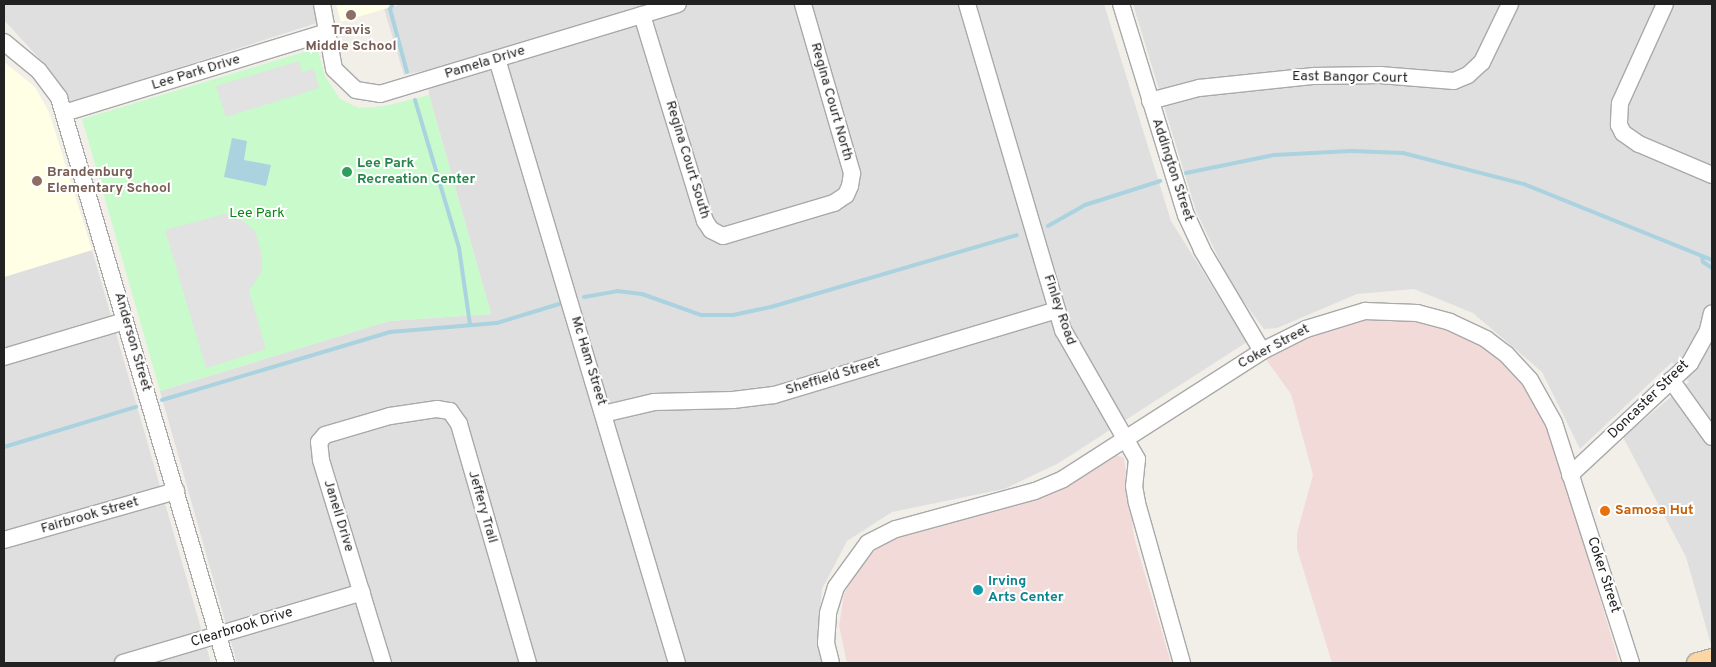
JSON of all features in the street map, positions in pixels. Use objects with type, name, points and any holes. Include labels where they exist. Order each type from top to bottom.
[{"type":"main road","points":[[1697,663],[1712,659]]},
{"type":"street","name":"Pamela Drive","points":[[322,4],[328,32],[327,44],[334,69],[345,82],[366,94],[395,91],[678,4]]},
{"type":"street","name":"Regina Court North","points":[[803,4],[852,173],[846,195],[814,208]]},
{"type":"street","name":"Finley Road","points":[[967,4],[1057,310],[1072,350],[1137,459],[1134,486],[1137,503],[1182,663]]},
{"type":"street","name":"Addington Street","points":[[1121,4],[1186,215],[1202,250],[1262,351]]},
{"type":"street","name":"East Bangor Court","points":[[1150,101],[1199,88],[1288,77],[1380,75],[1454,81],[1468,75],[1482,62],[1510,4]]},
{"type":"street","points":[[1664,4],[1620,103],[1620,125],[1623,133],[1639,144],[1712,175]]},
{"type":"street","name":"Regina Court South","points":[[642,15],[705,221],[711,230],[723,236],[814,208]]},
{"type":"street","name":"Lee Park Drive","points":[[64,113],[328,32]]},
{"type":"street","name":"Anderson Street","points":[[4,42],[47,79],[64,113],[226,663]]},
{"type":"street","name":"Mc Ham Street","points":[[498,59],[677,663]]},
{"type":"street","name":"Sheffield Street","points":[[603,414],[654,402],[733,400],[774,395],[1057,310]]},
{"type":"street","name":"Coker Street","points":[[831,663],[826,643],[828,613],[836,587],[868,543],[896,529],[1035,491],[1083,468],[1124,438],[1262,351],[1306,329],[1365,311],[1418,313],[1450,322],[1486,339],[1506,354],[1530,380],[1554,424],[1631,663]]},
{"type":"street","name":"Doncaster Street","points":[[1570,475],[1690,363],[1708,330],[1712,313]]},
{"type":"street","points":[[4,357],[125,321]]},
{"type":"street","points":[[1671,380],[1712,437]]},
{"type":"street","name":"Jeffery Trail","points":[[390,416],[446,409],[459,424],[528,663]]},
{"type":"street","name":"Janell Drive","points":[[383,663],[321,460],[319,442],[325,435],[390,416]]},
{"type":"street","name":"Fairbrook Street","points":[[4,540],[176,491]]},
{"type":"street","name":"Clearbrook Drive","points":[[123,663],[362,592]]},
{"type":"shaded area","points":[[4,4],[314,4],[320,22],[69,103],[47,67],[4,20]]},
{"type":"shaded area","name":"Travis Middle School","points":[[336,4],[401,4],[341,22]]},
{"type":"shaded area","points":[[401,4],[1104,4],[1171,221],[1247,342],[1057,464],[1004,489],[892,512],[847,541],[822,589],[818,635],[825,663],[237,663],[160,391],[389,321],[491,314],[429,95],[427,70],[404,75],[384,9]]},
{"type":"shaded area","points":[[1133,4],[1712,4],[1712,648],[1686,557],[1623,437],[1689,382],[1672,362],[1580,449],[1542,372],[1473,313],[1414,289],[1357,294],[1277,328],[1264,329],[1233,288],[1196,211]]},
{"type":"shaded area","points":[[299,61],[302,72],[314,69],[319,88],[226,117],[216,86]]},
{"type":"shaded area","name":"Brandenburg Elementary School","points":[[4,62],[35,87],[49,112],[92,250],[4,277]]},
{"type":"shaded area","points":[[225,214],[237,216],[255,231],[262,256],[262,271],[249,291],[266,349],[206,368],[165,230]]},
{"type":"shaded area","points":[[92,250],[211,663],[4,663],[4,277]]},
{"type":"shaded area","points":[[1398,316],[1448,327],[1493,352],[1528,389],[1552,435],[1619,663],[1332,663],[1297,549],[1297,533],[1313,475],[1291,394],[1265,358],[1347,319]]},
{"type":"shaded area","name":"Irving Arts Center","points":[[1114,454],[1124,458],[1134,537],[1171,663],[847,663],[839,626],[844,594],[859,566],[882,544]]},
{"type":"green space","name":"Lee Park","points":[[317,48],[325,76],[340,99],[359,108],[385,106],[429,95],[491,314],[389,321],[160,391],[82,119]]},
{"type":"water","points":[[232,138],[247,141],[244,160],[271,165],[266,186],[224,177]]},
{"type":"waterway","points":[[393,4],[390,9],[407,72]]},
{"type":"waterway","points":[[415,100],[459,248],[470,324]]},
{"type":"waterway","points":[[1186,173],[1274,155],[1351,151],[1403,153],[1524,184],[1712,260]]},
{"type":"waterway","points":[[1048,226],[1085,205],[1160,181]]},
{"type":"waterway","points":[[584,297],[617,291],[642,294],[701,315],[733,315],[771,307],[1017,235]]},
{"type":"waterway","points":[[1702,256],[1703,262],[1712,268]]},
{"type":"waterway","points":[[162,400],[390,332],[497,323],[559,304]]},
{"type":"waterway","points":[[4,447],[136,407]]},
{"type":"place","name":"Travis Middle School","points":[[351,15]]},
{"type":"place","name":"Lee Park Recreation Center","points":[[347,172]]},
{"type":"place","name":"Brandenburg Elementary School","points":[[37,181]]},
{"type":"place","name":"Samosa Hut","points":[[1605,511]]},
{"type":"place","name":"Irving Arts Center","points":[[978,590]]}]
